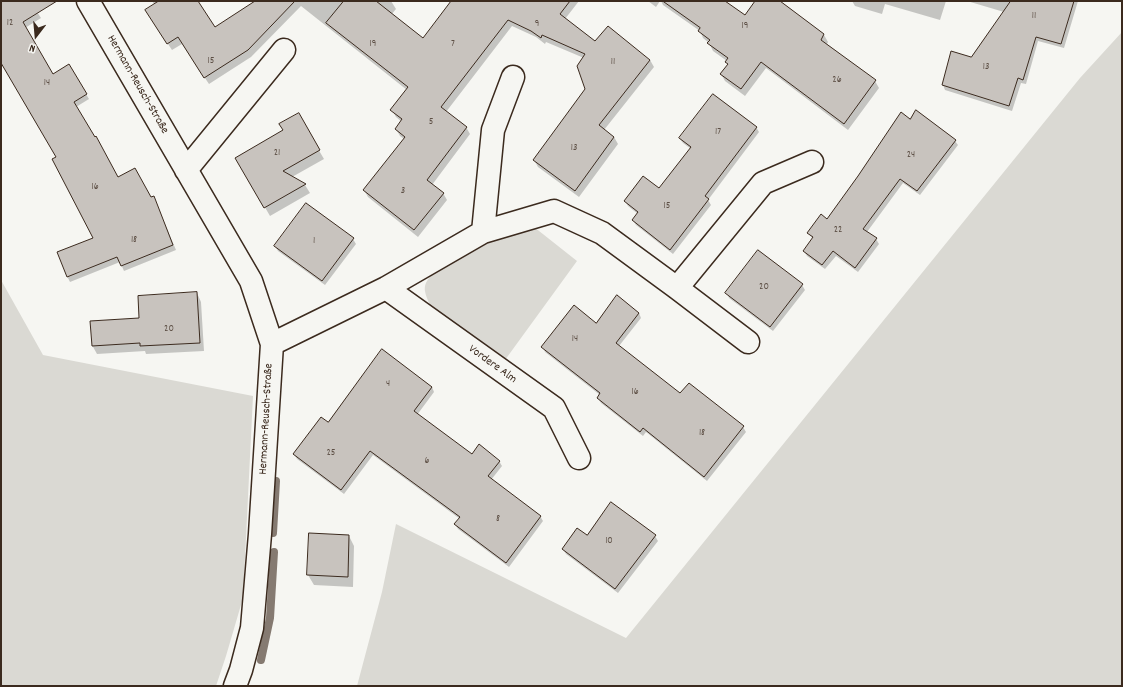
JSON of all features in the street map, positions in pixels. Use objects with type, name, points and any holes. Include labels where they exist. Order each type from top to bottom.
[{"type":"street","name":"Hermann-Reusch-Straße","points":[[88,1],[251,282],[272,344],[260,534],[252,628],[241,670],[235,686]]},
{"type":"street","points":[[186,170],[284,50]]},
{"type":"street","points":[[483,232],[493,130],[513,77]]},
{"type":"street","points":[[677,288],[763,183],[812,162]]},
{"type":"street","points":[[272,344],[386,288],[483,232],[554,211],[602,233],[748,342]]},
{"type":"street","name":"Vordere Alm","points":[[386,288],[554,408],[579,458]]},
{"type":"shaded area","points":[[1122,32],[1122,686],[357,686],[382,592],[396,524],[626,638],[1080,78]]},
{"type":"shaded area","points":[[534,227],[577,261],[505,360],[430,305],[425,287],[427,280],[434,272],[502,236]]},
{"type":"shaded area","points":[[1,280],[43,355],[253,396],[243,598],[216,686],[1,686]]},
{"type":"building","points":[[1,1],[57,1],[23,22],[53,74],[69,64],[87,94],[74,102],[95,137],[96,136],[118,177],[135,168],[151,197],[154,196],[173,245],[121,266],[117,257],[67,277],[57,252],[93,238],[52,159],[56,157],[1,63]]},
{"type":"building","points":[[159,1],[198,1],[215,27],[255,1],[295,1],[248,50],[204,78],[178,37],[167,44],[145,10]]},
{"type":"building","points":[[344,1],[376,1],[423,38],[451,1],[570,1],[560,14],[595,41],[608,26],[650,60],[599,125],[614,137],[575,191],[533,160],[585,89],[577,66],[585,54],[542,35],[541,38],[531,31],[508,20],[441,107],[467,127],[427,180],[444,193],[414,230],[363,190],[405,137],[395,129],[402,119],[390,110],[408,87],[326,23]]},
{"type":"building","points":[[663,1],[725,1],[745,15],[755,1],[780,1],[824,34],[821,40],[876,80],[844,124],[761,62],[741,89],[720,74],[728,64],[725,62],[728,58],[707,43],[710,40],[698,31],[700,28]]},
{"type":"building","points":[[1011,1],[1074,1],[1061,44],[1036,37],[1023,80],[1018,78],[1009,106],[942,85],[951,51],[971,57]]},
{"type":"building","points":[[713,94],[757,127],[705,196],[709,199],[670,250],[632,220],[638,212],[624,201],[643,176],[659,188],[691,147],[679,138]]},
{"type":"building","points":[[916,110],[956,140],[917,191],[900,179],[863,229],[877,238],[855,268],[833,251],[822,265],[803,251],[813,237],[807,233],[821,214],[827,219],[901,112],[910,119]]},
{"type":"building","points":[[299,113],[320,150],[283,171],[306,184],[264,208],[235,158],[283,130],[279,124]]},
{"type":"building","points":[[306,203],[354,238],[322,281],[274,246]]},
{"type":"building","points":[[758,250],[803,284],[770,327],[725,293]]},
{"type":"building","points":[[197,292],[200,343],[140,346],[140,343],[92,346],[90,321],[139,318],[138,296]]},
{"type":"building","points":[[617,295],[639,313],[616,343],[680,393],[689,383],[744,426],[704,477],[643,428],[640,432],[597,398],[600,393],[541,347],[574,305],[596,323]]},
{"type":"building","points":[[382,349],[432,387],[414,411],[472,454],[479,444],[500,461],[488,476],[541,516],[506,563],[454,524],[460,517],[370,451],[341,490],[293,454],[321,417],[328,422]]},
{"type":"building","points":[[611,502],[656,535],[615,589],[562,549],[577,528],[587,535]]},
{"type":"building","points":[[309,533],[349,535],[348,577],[307,575]]},
{"type":"waterway","points":[[273,533],[276,481]]},
{"type":"waterway","points":[[261,660],[270,618],[274,552]]}]
